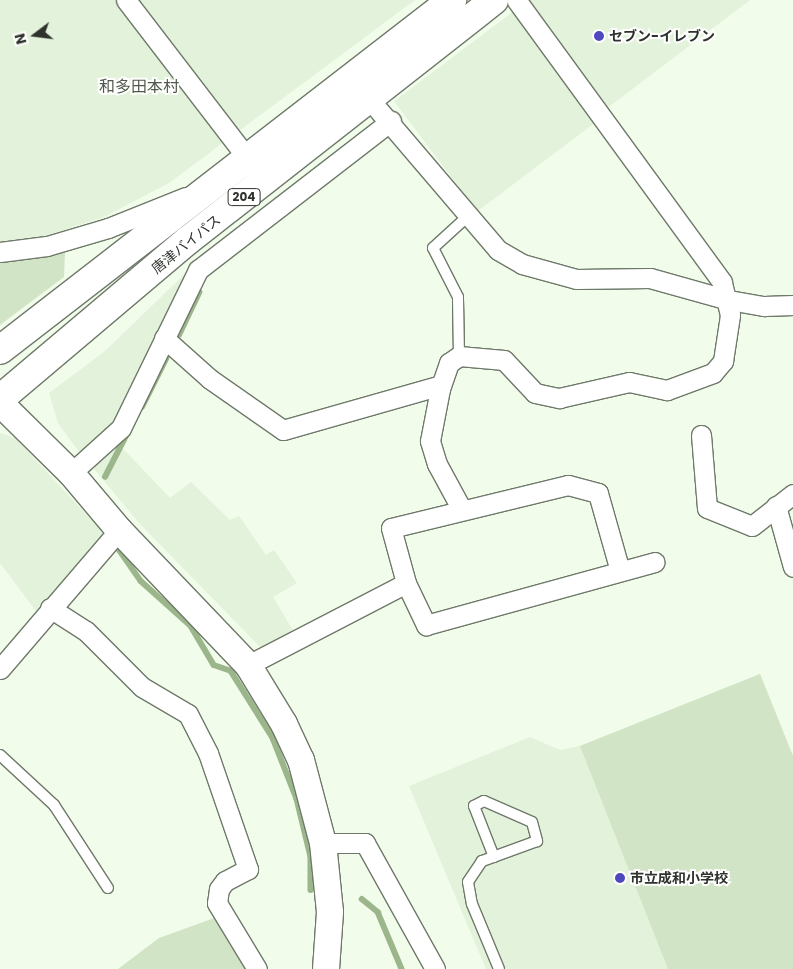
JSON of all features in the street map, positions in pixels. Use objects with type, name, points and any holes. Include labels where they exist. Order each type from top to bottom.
[{"type":"highway","name":"204","points":[[0,350],[246,156],[452,0]]},
{"type":"highway","name":"唐津バイパス","points":[[0,399],[265,180],[370,100],[494,0]]},
{"type":"street","points":[[126,0],[265,180]]},
{"type":"street","points":[[462,510],[437,464],[430,441],[441,385],[449,363],[459,356],[504,360],[535,392],[559,398],[629,382],[667,390],[713,373],[723,361],[729,300],[722,282],[516,0]]},
{"type":"street","points":[[370,100],[390,120],[498,250],[531,267],[576,279],[650,278],[729,300],[764,306],[793,305]]},
{"type":"street","points":[[71,473],[121,428],[198,270],[390,120]]},
{"type":"street","points":[[0,252],[47,246],[108,228],[206,189]]},
{"type":"street","points":[[164,338],[210,379],[284,430],[441,385]]},
{"type":"street","points":[[0,403],[71,473],[119,530],[248,665],[301,760],[324,843],[330,912],[326,969]]},
{"type":"street","points":[[701,435],[707,508],[752,526],[793,494]]},
{"type":"street","points":[[620,571],[598,493],[568,485],[391,528],[406,583],[426,625],[654,562]]},
{"type":"street","points":[[776,506],[793,567]]},
{"type":"street","points":[[0,669],[50,608],[119,530]]},
{"type":"street","points":[[248,665],[406,583]]},
{"type":"street","points":[[50,608],[86,631],[142,687],[188,714],[208,752],[248,869],[225,881],[218,888],[218,903],[257,969]]},
{"type":"street","points":[[324,843],[365,843],[436,969]]},
{"type":"lane","points":[[459,356],[458,297],[433,248],[468,216]]},
{"type":"lane","points":[[0,755],[54,805],[108,888]]},
{"type":"lane","points":[[494,857],[474,806],[484,801],[532,822],[537,841],[494,857],[482,861],[468,882],[472,904],[499,969]]},
{"type":"shaded area","points":[[0,0],[415,0],[169,183],[104,217],[41,237],[0,242]]},
{"type":"shaded area","points":[[529,0],[750,0],[606,109]]},
{"type":"shaded area","points":[[514,11],[597,121],[477,211],[394,101]]},
{"type":"shaded area","points":[[65,252],[64,277],[0,325],[0,263]]},
{"type":"shaded area","points":[[191,268],[110,435],[170,498],[191,482],[230,520],[239,516],[266,555],[274,550],[297,583],[273,597],[294,632],[262,649],[140,524],[74,445],[58,423],[49,393],[104,352]]},
{"type":"shaded area","points":[[0,433],[15,438],[100,529],[111,552],[60,605],[36,611],[0,563]]},
{"type":"shaded area","name":"市立成和小学校","points":[[760,674],[793,756],[793,969],[486,969],[409,786],[530,737],[560,750],[580,746]]},
{"type":"shaded area","points":[[760,674],[793,756],[793,969],[668,969],[580,746]]},
{"type":"shaded area","points":[[217,917],[250,969],[118,969],[159,938]]},
{"type":"waterway","points":[[179,335],[199,293]]},
{"type":"waterway","points":[[142,407],[166,359]]},
{"type":"waterway","points":[[105,477],[129,430]]},
{"type":"waterway","points":[[118,548],[141,581],[191,626],[214,665],[231,671],[273,738],[297,799],[311,857],[311,890]]},
{"type":"waterway","points":[[362,899],[378,912],[402,969]]},
{"type":"place","name":"セブン-イレブン","points":[[599,36]]},
{"type":"place","name":"市立成和小学校","points":[[620,878]]},
{"type":"district","name":"和多田本村","points":[[139,87]]}]
